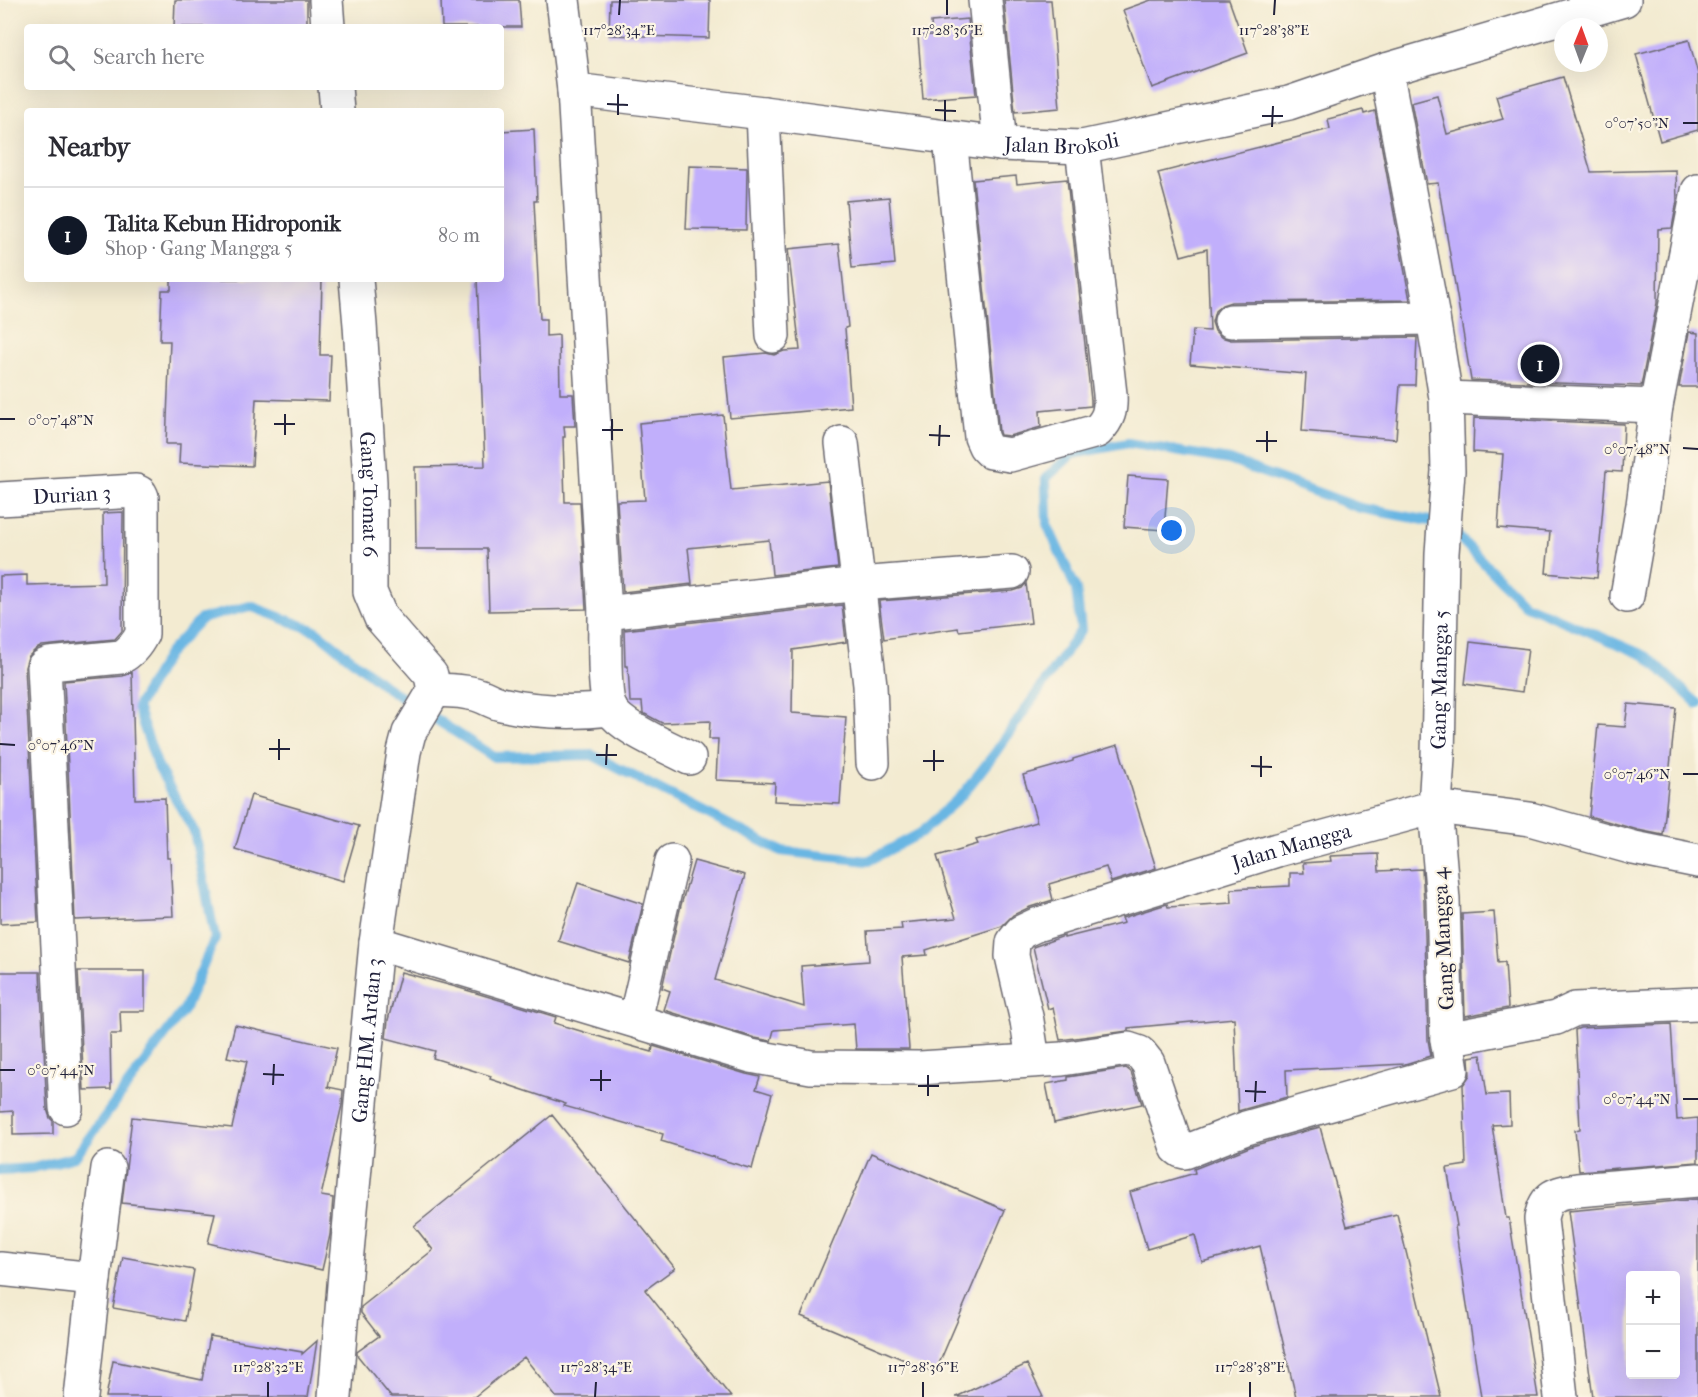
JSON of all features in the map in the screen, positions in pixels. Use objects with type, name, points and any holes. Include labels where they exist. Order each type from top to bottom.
[{"type":"street","points":[[327,0],[328,24]]},
{"type":"street","points":[[563,0],[574,90],[605,613],[606,687],[611,709],[626,726],[690,758]]},
{"type":"street","points":[[985,0],[1000,144]]},
{"type":"street","name":"Jalan Brokoli","points":[[574,90],[1000,144],[1082,147],[1289,103],[1386,70],[1618,1]]},
{"type":"street","name":"Gang Mangga 5","points":[[1386,70],[1446,398],[1448,471],[1442,553],[1435,807]]},
{"type":"street","points":[[335,90],[337,108]]},
{"type":"street","points":[[763,113],[774,336]]},
{"type":"street","points":[[950,138],[981,437],[991,452],[1010,455],[1097,431],[1106,423],[1111,409],[1082,147]]},
{"type":"street","points":[[1627,596],[1643,505],[1656,406],[1698,191]]},
{"type":"street","name":"Gang Tomat 6","points":[[356,282],[370,482],[370,592],[381,618],[431,675],[426,703]]},
{"type":"street","points":[[1231,321],[1433,318]]},
{"type":"street","points":[[1446,398],[1656,406]]},
{"type":"street","points":[[842,443],[870,685],[873,763]]},
{"type":"street","name":"Durian 3","points":[[0,500],[136,491],[142,496],[142,634],[137,645],[121,657],[44,666],[66,1108]]},
{"type":"street","points":[[605,613],[859,584],[1012,572]]},
{"type":"street","points":[[426,703],[450,690],[477,694],[499,704],[551,711],[586,712],[611,709]]},
{"type":"street","name":"Gang HM. Ardan 3","points":[[335,1397],[376,943],[404,752],[409,733],[426,703]]},
{"type":"street","name":"Jalan Mangga","points":[[1033,1060],[1027,1021],[1012,956],[1013,942],[1021,932],[1277,850],[1435,807],[1530,819],[1634,848],[1698,861]]},
{"type":"street","name":"Gang Mangga 4","points":[[1435,807],[1443,900],[1449,1054]]},
{"type":"street","points":[[635,1020],[672,861]]},
{"type":"street","points":[[376,943],[752,1056],[811,1067],[920,1068],[1062,1059],[1128,1049],[1140,1053],[1148,1063],[1177,1148],[1185,1152],[1449,1054],[1556,1018],[1575,1009],[1698,1004]]},
{"type":"street","points":[[81,1397],[108,1168]]},
{"type":"street","points":[[1561,1397],[1541,1219],[1544,1207],[1550,1198],[1561,1192],[1698,1180]]},
{"type":"street","points":[[0,1269],[94,1279]]},
{"type":"building","points":[[175,0],[307,0],[307,24],[174,24]]},
{"type":"building","points":[[441,0],[519,0],[521,27],[504,27],[504,24],[442,24]]},
{"type":"building","points":[[610,0],[710,0],[709,38],[609,35]]},
{"type":"building","points":[[1004,0],[1051,0],[1060,108],[1015,112]]},
{"type":"building","points":[[1151,0],[1229,0],[1248,53],[1152,88],[1123,10]]},
{"type":"building","points":[[968,19],[976,95],[923,99],[918,36],[932,35],[931,22]]},
{"type":"building","points":[[1689,40],[1698,74],[1698,130],[1660,141],[1636,54]]},
{"type":"building","points":[[1563,77],[1591,172],[1676,170],[1677,201],[1672,228],[1658,229],[1657,303],[1641,386],[1471,380],[1438,183],[1427,184],[1411,102],[1437,95],[1447,134],[1503,119],[1496,96]]},
{"type":"building","points":[[1363,110],[1364,114],[1375,111],[1410,300],[1231,302],[1215,311],[1212,322],[1215,331],[1221,337],[1231,340],[1417,337],[1415,385],[1400,385],[1396,439],[1302,431],[1306,374],[1190,364],[1193,330],[1210,331],[1207,249],[1181,256],[1158,173],[1330,129],[1328,119]]},
{"type":"building","points":[[534,129],[537,201],[534,201],[540,319],[546,319],[546,336],[559,335],[560,394],[573,394],[575,426],[564,426],[565,437],[563,437],[565,502],[580,502],[586,609],[489,611],[487,549],[416,549],[415,467],[485,466],[477,282],[504,282],[504,131]]},
{"type":"building","points":[[689,166],[747,168],[746,230],[686,229]]},
{"type":"building","points":[[1016,176],[1017,184],[1067,179],[1091,406],[1040,411],[1041,427],[1009,436],[1000,435],[999,432],[973,180]]},
{"type":"building","points":[[889,197],[895,264],[852,268],[846,201]]},
{"type":"building","points":[[839,244],[848,327],[845,328],[851,407],[730,418],[724,357],[766,353],[774,355],[784,351],[800,350],[788,249]]},
{"type":"building","points":[[171,282],[322,282],[320,355],[331,355],[329,401],[256,399],[252,466],[179,463],[180,444],[166,444],[170,341],[160,341],[162,290],[171,290]]},
{"type":"building","points":[[1689,332],[1698,333],[1698,387],[1679,387]]},
{"type":"building","points":[[723,415],[731,490],[828,481],[838,568],[772,575],[769,540],[688,548],[692,584],[623,592],[617,501],[645,500],[639,423]]},
{"type":"building","points":[[1474,418],[1624,424],[1622,472],[1606,471],[1597,578],[1546,573],[1550,532],[1498,528],[1503,454],[1473,452]]},
{"type":"building","points":[[1128,476],[1168,479],[1164,530],[1124,527]]},
{"type":"building","points":[[123,512],[122,631],[115,639],[42,646],[28,657],[25,667],[38,922],[0,924],[0,576],[27,575],[27,585],[104,583],[103,513]]},
{"type":"building","points":[[1026,583],[1031,623],[959,631],[958,628],[884,639],[879,601],[1013,591],[1022,588]]},
{"type":"building","points":[[842,605],[846,642],[793,650],[792,713],[846,717],[840,804],[774,801],[775,783],[716,780],[718,739],[709,739],[710,721],[662,723],[643,713],[642,702],[630,702],[628,666],[625,666],[624,630]]},
{"type":"building","points":[[1470,642],[1528,649],[1522,692],[1465,684]]},
{"type":"building","points":[[132,672],[135,799],[165,798],[167,858],[170,858],[173,916],[75,920],[64,681],[123,676]]},
{"type":"building","points":[[1628,704],[1676,708],[1663,835],[1589,816],[1598,725],[1625,727]]},
{"type":"building","points":[[1118,745],[1156,868],[1111,882],[1106,867],[1049,884],[1053,900],[1013,915],[1002,926],[926,950],[927,955],[902,957],[909,1049],[856,1049],[854,1024],[774,1030],[771,1041],[664,1010],[670,991],[662,988],[681,905],[694,861],[745,875],[715,980],[804,1007],[801,966],[869,961],[867,931],[902,929],[901,923],[956,918],[937,856],[978,844],[976,840],[1037,822],[1023,775]]},
{"type":"building","points":[[251,795],[359,826],[343,881],[235,849]]},
{"type":"building","points":[[1378,854],[1379,871],[1422,869],[1428,1040],[1431,1056],[1405,1064],[1286,1070],[1287,1097],[1238,1111],[1234,1018],[1128,1028],[1128,1031],[1060,1040],[1053,1007],[1048,1009],[1033,947],[1064,936],[1064,938],[1124,923],[1122,918],[1167,904],[1168,907],[1232,903],[1231,889],[1290,886],[1290,873],[1304,873],[1303,863],[1331,861],[1330,856]]},
{"type":"building","points":[[578,883],[643,904],[629,963],[558,941]]},
{"type":"building","points":[[1494,912],[1498,963],[1505,962],[1508,1008],[1465,1016],[1462,914]]},
{"type":"building","points":[[78,971],[145,971],[145,1011],[120,1011],[121,1034],[110,1034],[111,1089],[84,1090]]},
{"type":"building","points":[[0,972],[40,972],[47,1109],[53,1121],[53,1134],[13,1135],[13,1111],[0,1112]]},
{"type":"building","points":[[401,972],[556,1017],[554,1023],[617,1042],[652,1052],[653,1046],[760,1077],[756,1089],[772,1094],[752,1169],[661,1141],[663,1134],[564,1106],[566,1104],[490,1079],[491,1076],[433,1058],[435,1051],[386,1038],[388,1020]]},
{"type":"building","points":[[1671,1024],[1677,1120],[1698,1118],[1698,1162],[1579,1171],[1575,1130],[1580,1129],[1575,1030]]},
{"type":"building","points":[[235,1025],[337,1048],[328,1087],[343,1090],[342,1105],[321,1196],[333,1198],[330,1235],[322,1270],[208,1243],[215,1213],[122,1203],[132,1117],[232,1128],[247,1061],[227,1057]]},
{"type":"building","points":[[1481,1055],[1487,1095],[1509,1094],[1510,1124],[1492,1125],[1538,1397],[1481,1397],[1447,1168],[1466,1165],[1463,1085],[1470,1075],[1469,1057]]},
{"type":"building","points":[[1126,1068],[1131,1072],[1142,1104],[1054,1123],[1046,1084],[1068,1080],[1068,1077]]},
{"type":"building","points":[[552,1115],[675,1268],[645,1290],[731,1397],[556,1397],[524,1357],[474,1397],[391,1397],[357,1355],[357,1352],[379,1336],[361,1313],[361,1307],[433,1250],[414,1226]]},
{"type":"building","points":[[1320,1127],[1347,1226],[1397,1214],[1441,1397],[1296,1397],[1260,1246],[1202,1262],[1195,1235],[1147,1249],[1130,1192],[1195,1173],[1194,1169],[1252,1146]]},
{"type":"building","points":[[871,1153],[1005,1210],[935,1373],[801,1316]]},
{"type":"building","points":[[1698,1199],[1698,1397],[1593,1397],[1568,1211]]},
{"type":"building","points":[[123,1257],[194,1270],[185,1321],[113,1308]]},
{"type":"building","points":[[210,1336],[302,1352],[302,1354],[317,1341],[308,1397],[106,1397],[113,1361],[202,1380]]},
{"type":"building","points":[[1027,1364],[1043,1397],[956,1397]]},
{"type":"waterway","points":[[0,1170],[33,1168],[75,1157],[185,1008],[215,938],[194,831],[158,767],[137,707],[168,654],[201,619],[250,606],[316,631],[386,687],[494,757],[592,755],[781,851],[868,861],[921,833],[963,794],[995,753],[1081,630],[1076,589],[1047,524],[1046,478],[1072,454],[1128,443],[1229,460],[1360,508],[1446,524],[1524,604],[1646,656],[1698,704]]},
{"type":"place","name":"Talita Kebun Hidroponik","points":[[1540,364]]}]
